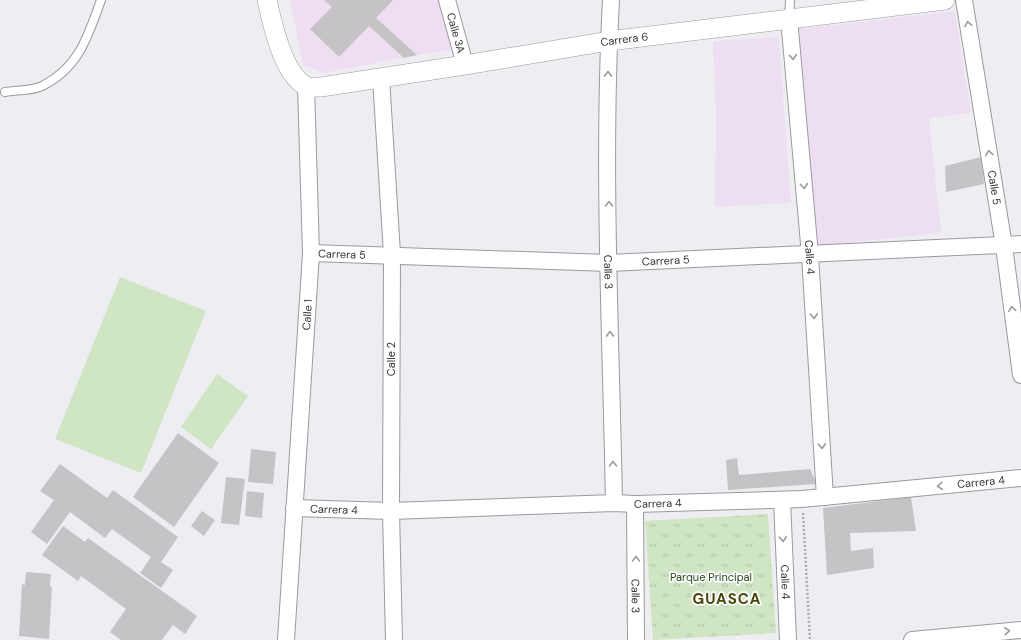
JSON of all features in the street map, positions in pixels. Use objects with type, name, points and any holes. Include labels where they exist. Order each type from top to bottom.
[{"type":"street","points":[[267,0],[275,36],[284,57],[291,72],[306,86]]},
{"type":"street","name":"Calle 3A","points":[[447,0],[465,66]]},
{"type":"street","name":"Calle 3","points":[[611,0],[609,41],[609,263],[614,503]]},
{"type":"street","name":"Carrera 6","points":[[306,86],[321,87],[465,66],[790,9],[945,0]]},
{"type":"street","name":"Calle 5","points":[[964,0],[1004,246],[1021,375]]},
{"type":"street","name":"Calle 4","points":[[790,9],[810,255],[825,497]]},
{"type":"street","name":"Calle 2","points":[[381,78],[392,254],[391,511],[394,640]]},
{"type":"street","name":"Calle 1","points":[[286,640],[311,253],[306,86]]},
{"type":"street","name":"Carrera 5","points":[[311,253],[392,254],[609,263],[810,255],[1021,244]]},
{"type":"street","name":"Carrera 4","points":[[294,508],[391,511],[614,503],[635,504],[782,500],[1021,478]]},
{"type":"street","name":"Calle 4","points":[[782,500],[788,640]]},
{"type":"street","name":"Calle 3","points":[[635,504],[636,640]]},
{"type":"street","points":[[912,640],[1021,630]]},
{"type":"lane","points":[[5,92],[41,87],[67,69],[86,43],[101,0]]},
{"type":"path","points":[[802,499],[810,640]]},
{"type":"shaded area","points":[[290,0],[441,0],[454,50],[417,55],[324,73],[303,65]]},
{"type":"shaded area","points":[[955,11],[971,113],[929,118],[941,233],[817,246],[799,29]]},
{"type":"shaded area","points":[[779,37],[791,203],[715,207],[716,114],[713,41]]},
{"type":"green space","points":[[120,277],[206,311],[141,473],[55,439]]},
{"type":"green space","points":[[217,374],[248,396],[211,449],[181,427]]},
{"type":"green space","name":"Parque Principal","points":[[768,514],[776,633],[653,640],[645,521]]},
{"type":"building","points":[[324,0],[393,0],[376,18],[417,55],[404,58],[369,26],[339,57],[310,29],[332,7]]},
{"type":"building","points":[[981,157],[984,184],[946,192],[945,166]]},
{"type":"building","points":[[178,433],[219,463],[174,527],[133,497]]},
{"type":"building","points":[[251,449],[276,452],[273,484],[248,482]]},
{"type":"building","points":[[737,458],[739,475],[810,469],[817,484],[728,490],[726,460]]},
{"type":"building","points":[[60,464],[107,498],[113,490],[178,537],[161,562],[173,570],[161,588],[140,573],[151,557],[112,529],[105,538],[70,512],[47,544],[31,532],[54,500],[40,491]]},
{"type":"building","points":[[226,477],[245,479],[239,525],[221,523]]},
{"type":"building","points":[[247,491],[264,493],[262,518],[245,516]]},
{"type":"building","points":[[911,497],[916,531],[850,533],[851,551],[873,548],[874,568],[827,575],[823,508]]},
{"type":"building","points":[[202,511],[215,520],[204,536],[191,526]]},
{"type":"building","points":[[63,526],[85,542],[88,538],[197,616],[185,634],[173,625],[162,640],[121,640],[110,632],[126,609],[81,576],[78,581],[42,555]]},
{"type":"building","points":[[26,572],[51,574],[50,586],[52,587],[49,639],[19,636],[22,584],[25,585]]},
{"type":"district","name":"GUASCA","points":[[727,599]]}]
